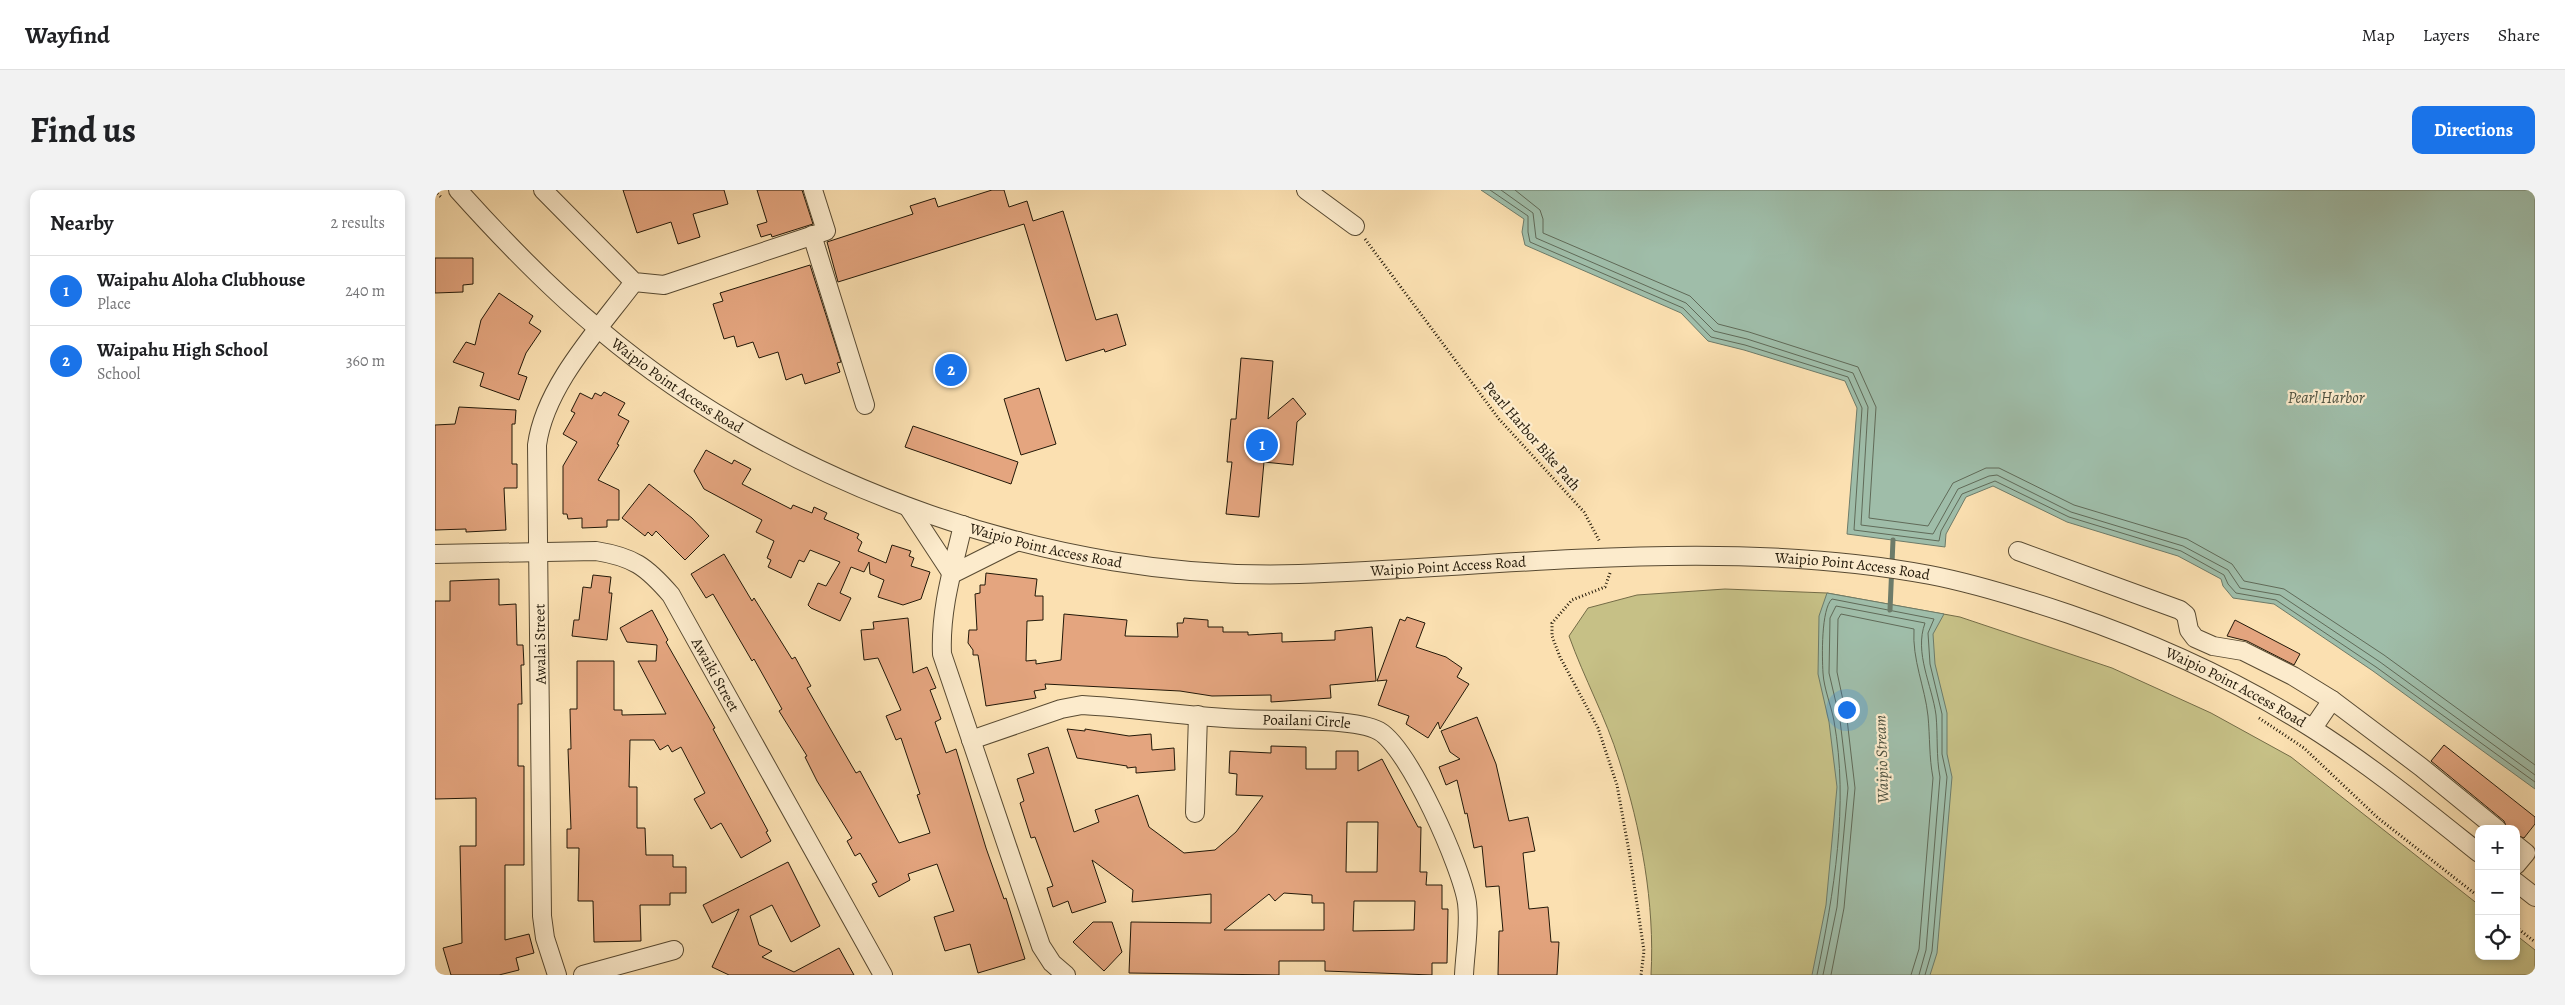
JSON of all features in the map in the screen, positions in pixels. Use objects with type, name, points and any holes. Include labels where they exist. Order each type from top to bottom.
[{"type":"street","name":"Waipio Point Access Road","points":[[458,190],[517,254],[599,330],[664,379],[725,418],[846,482],[909,507],[963,525],[1018,541],[1133,563],[1209,571],[1283,574],[1608,558],[1729,555],[1825,561],[1934,576],[2044,606],[2176,654],[2256,694],[2313,728],[2369,766],[2475,850]]},
{"type":"street","points":[[543,190],[634,282],[664,285],[826,231],[813,190]]},
{"type":"street","points":[[1306,190],[1355,226]]},
{"type":"street","points":[[813,235],[865,406]]},
{"type":"street","name":"Awalai Street","points":[[557,975],[545,938],[542,916],[537,445],[540,424],[558,385],[634,282]]},
{"type":"street","points":[[909,507],[952,574]]},
{"type":"street","points":[[963,525],[944,604],[941,630],[942,654],[1041,946],[1052,963],[1066,975]]},
{"type":"street","points":[[952,574],[1018,541]]},
{"type":"street","name":"Awaiki Street","points":[[435,554],[596,551],[618,555],[647,568],[671,594],[883,975]]},
{"type":"street","points":[[2018,551],[2180,610],[2186,614],[2189,630],[2195,638],[2213,646],[2243,651],[2293,676],[2332,700],[2421,766],[2492,825]]},
{"type":"street","points":[[2313,728],[2332,700]]},
{"type":"street","name":"Poailani Circle","points":[[971,740],[1061,709],[1082,705],[1198,715],[1349,723],[1378,730],[1390,738],[1408,761],[1455,861],[1464,886],[1467,906],[1464,975]]},
{"type":"street","points":[[1195,813],[1198,715]]},
{"type":"street","points":[[2520,848],[2526,853],[2520,860]]},
{"type":"street","points":[[2520,885],[2535,897]]},
{"type":"street","points":[[583,975],[674,950]]},
{"type":"path","name":"Pearl Harbor Bike Path","points":[[1355,226],[1499,419],[1584,512],[1608,558],[1611,575],[1605,587],[1572,600],[1552,623],[1552,636],[1559,656],[1598,728],[1617,785],[1644,951],[1641,975]]},
{"type":"path","points":[[2255,715],[2304,748],[2379,818],[2475,894]]},
{"type":"path","points":[[2520,930],[2535,942]]},
{"type":"shaded area","points":[[1725,589],[1827,593],[1960,617],[2112,668],[2211,713],[2291,757],[2475,902],[2475,960],[2520,960],[2520,938],[2535,950],[2535,975],[1651,975],[1651,921],[1645,866],[1634,812],[1614,744],[1569,636],[1588,608],[1637,595]]},
{"type":"water","name":"Pearl Harbor","points":[[1481,190],[2535,190],[2535,789],[2373,671],[2274,604],[2233,598],[2223,586],[2221,579],[2178,556],[2067,522],[1993,486],[1966,497],[1946,534],[1945,547],[1847,534],[1857,408],[1845,381],[1708,341],[1681,313],[1525,245],[1522,232],[1524,219]]},
{"type":"water","points":[[1827,593],[1944,614],[1933,634],[1935,664],[1947,713],[1947,754],[1952,777],[1937,953],[1930,975],[1812,975],[1826,905],[1837,787],[1829,722],[1818,674],[1819,616]]},
{"type":"building","points":[[623,190],[724,190],[728,204],[693,214],[700,237],[678,244],[671,222],[637,233]]},
{"type":"building","points":[[757,190],[802,190],[813,224],[772,237],[771,234],[761,237],[757,225],[767,222]]},
{"type":"building","points":[[992,190],[1004,190],[1009,207],[1027,201],[1033,221],[1063,211],[1096,320],[1117,314],[1126,345],[1105,352],[1104,349],[1066,361],[1024,224],[838,282],[827,242],[913,214],[910,206],[935,198],[938,207]]},
{"type":"building","points":[[435,258],[473,258],[473,284],[463,285],[463,292],[435,293]]},
{"type":"building","points":[[810,265],[841,362],[837,363],[840,372],[805,384],[802,374],[786,380],[778,352],[759,358],[753,342],[737,347],[734,336],[724,339],[713,304],[723,301],[720,293]]},
{"type":"building","points":[[499,293],[533,316],[529,323],[541,331],[526,353],[518,374],[527,377],[519,400],[480,386],[484,373],[453,362],[466,342],[475,345],[481,320]]},
{"type":"building","points":[[1241,358],[1273,361],[1268,419],[1293,398],[1306,414],[1297,422],[1293,465],[1264,462],[1259,517],[1226,514],[1232,462],[1227,462],[1231,419],[1236,419]]},
{"type":"building","points":[[1039,388],[1056,444],[1021,455],[1004,399]]},
{"type":"building","points":[[604,392],[625,403],[618,415],[629,421],[617,444],[619,445],[598,480],[619,490],[619,520],[607,520],[607,527],[582,528],[582,518],[568,519],[567,514],[563,514],[563,466],[577,442],[563,434],[575,413],[571,411],[580,393],[592,399],[595,393],[601,396]]},
{"type":"building","points":[[459,407],[516,410],[515,424],[512,424],[512,464],[517,464],[517,488],[504,488],[506,530],[466,532],[466,529],[435,530],[435,425],[455,424]]},
{"type":"building","points":[[913,426],[1018,462],[1011,484],[905,447]]},
{"type":"building","points":[[706,450],[732,464],[734,460],[751,469],[742,484],[791,509],[793,505],[812,513],[814,507],[827,513],[824,519],[859,534],[857,538],[862,542],[858,551],[886,563],[892,545],[911,551],[909,556],[914,558],[911,566],[930,572],[921,599],[903,605],[878,597],[884,580],[870,574],[869,562],[864,572],[851,567],[840,593],[851,598],[840,621],[811,608],[808,605],[818,583],[826,586],[840,562],[810,550],[804,562],[799,560],[791,578],[768,567],[771,560],[767,558],[774,541],[756,532],[762,520],[704,489],[694,471]]},
{"type":"building","points":[[649,484],[692,518],[709,536],[685,560],[656,531],[652,536],[648,532],[645,536],[622,518]]},
{"type":"building","points":[[724,554],[752,601],[754,598],[792,659],[795,657],[811,686],[807,688],[856,773],[860,771],[899,843],[930,833],[917,795],[920,794],[901,738],[896,740],[886,716],[901,710],[878,658],[864,660],[861,630],[874,629],[873,622],[908,618],[913,673],[927,667],[936,688],[930,690],[941,719],[935,722],[946,753],[956,749],[986,848],[1004,899],[1006,898],[1025,959],[978,973],[970,944],[945,951],[934,917],[954,911],[937,864],[908,874],[910,880],[879,897],[872,884],[877,882],[860,853],[855,856],[847,841],[852,838],[817,781],[805,757],[807,756],[779,711],[782,709],[754,659],[752,661],[713,594],[706,598],[691,574]]},
{"type":"building","points":[[986,573],[1037,579],[1035,596],[1043,596],[1043,620],[1027,621],[1026,661],[1036,660],[1036,664],[1061,660],[1064,614],[1127,620],[1125,636],[1178,637],[1177,623],[1183,623],[1184,618],[1208,620],[1208,627],[1223,627],[1223,632],[1248,632],[1248,635],[1282,633],[1282,642],[1335,640],[1335,631],[1372,627],[1376,681],[1330,685],[1331,698],[1271,702],[1271,695],[1212,696],[1180,691],[1045,684],[1046,689],[1034,691],[1036,698],[986,706],[978,655],[973,655],[973,650],[968,643],[969,630],[977,630],[975,594],[980,593],[980,585],[985,585]]},
{"type":"building","points":[[593,575],[611,577],[609,593],[612,593],[607,640],[572,636],[574,620],[579,620],[583,587],[591,588]]},
{"type":"building","points":[[499,579],[499,605],[516,604],[517,645],[523,645],[524,665],[521,665],[522,704],[518,704],[518,766],[524,766],[524,865],[505,865],[505,940],[529,934],[534,953],[516,958],[519,970],[499,975],[451,975],[443,948],[462,943],[460,846],[476,846],[476,798],[435,799],[435,601],[450,601],[450,581]]},
{"type":"building","points":[[652,610],[668,640],[666,642],[715,728],[713,729],[768,831],[766,832],[771,841],[741,858],[721,823],[711,829],[694,799],[705,793],[681,747],[672,752],[668,745],[660,750],[654,740],[630,740],[629,787],[637,787],[637,828],[645,828],[646,855],[673,855],[673,867],[686,867],[686,893],[670,893],[670,905],[640,905],[641,941],[594,942],[593,901],[578,901],[579,848],[567,848],[567,829],[571,829],[568,749],[571,749],[570,709],[577,709],[577,661],[614,661],[614,710],[622,710],[622,715],[666,714],[638,661],[656,661],[657,645],[627,642],[620,628]]},
{"type":"building","points":[[1407,617],[1425,623],[1416,647],[1446,657],[1462,668],[1457,677],[1469,684],[1440,729],[1438,722],[1428,738],[1406,724],[1409,716],[1378,705],[1387,680],[1377,681],[1400,619],[1405,621]]},
{"type":"building","points":[[2235,620],[2300,654],[2294,665],[2247,641],[2227,636]]},
{"type":"building","points":[[1477,717],[1496,764],[1509,821],[1528,817],[1535,851],[1523,853],[1529,909],[1548,907],[1551,942],[1559,942],[1557,975],[1498,975],[1499,931],[1503,931],[1499,886],[1486,887],[1482,846],[1474,848],[1467,813],[1465,814],[1457,780],[1446,785],[1439,767],[1460,759],[1450,752],[1441,731]]},
{"type":"building","points":[[1067,729],[1085,731],[1085,729],[1129,736],[1151,734],[1152,750],[1174,748],[1175,770],[1136,773],[1136,767],[1127,768],[1127,766],[1077,758]]},
{"type":"building","points":[[2444,745],[2535,817],[2535,824],[2524,838],[2520,836],[2520,825],[2506,825],[2504,821],[2431,761]]},
{"type":"building","points":[[1271,746],[1306,747],[1306,769],[1336,769],[1336,751],[1358,751],[1358,771],[1382,759],[1418,827],[1421,827],[1420,872],[1427,872],[1426,885],[1442,885],[1442,909],[1448,909],[1447,963],[1432,963],[1432,975],[1325,971],[1325,961],[1279,961],[1279,975],[1129,973],[1131,922],[1211,923],[1211,894],[1132,902],[1133,890],[1092,860],[1106,902],[1072,913],[1068,901],[1053,907],[1047,888],[1053,886],[1035,837],[1031,838],[1020,803],[1024,801],[1017,779],[1034,773],[1028,754],[1048,747],[1074,832],[1099,822],[1095,810],[1138,795],[1149,827],[1184,853],[1215,850],[1236,832],[1263,796],[1236,795],[1237,774],[1229,773],[1230,751],[1271,753]],"holes":[[[1347,822],[1378,822],[1377,872],[1346,872]],[[1284,893],[1312,895],[1312,903],[1324,903],[1324,930],[1224,930],[1269,894],[1275,901]],[[1354,901],[1415,901],[1414,930],[1353,931]]]},
{"type":"building","points":[[788,862],[820,926],[791,942],[772,905],[750,916],[759,945],[772,951],[762,957],[794,972],[839,948],[854,975],[729,975],[712,967],[739,909],[712,923],[703,905]]},
{"type":"building","points":[[1093,922],[1112,922],[1122,952],[1104,971],[1073,942]]},
{"type":"waterway","name":"Waipio Stream","points":[[1890,610],[1893,540]]},
{"type":"place","name":"Waipahu High School","points":[[951,370]]},
{"type":"place","name":"Waipahu Aloha Clubhouse","points":[[1262,445]]}]
